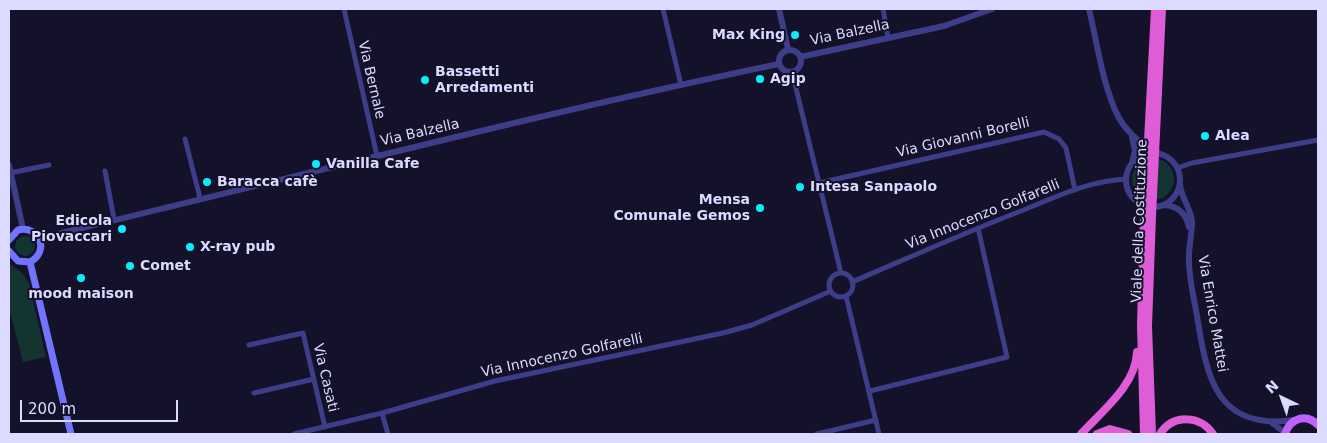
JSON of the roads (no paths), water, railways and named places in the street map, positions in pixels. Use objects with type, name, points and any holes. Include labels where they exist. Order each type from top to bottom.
[{"type":"highway","name":"Viale della Costituzione","points":[[1152,434],[1148,326],[1148,216],[1155,9]]},
{"type":"highway","name":"Viale della Costituzione","points":[[1148,216],[1162,9]]},
{"type":"highway","points":[[1081,434],[1132,374],[1137,361],[1148,216]]},
{"type":"highway","points":[[1141,325],[1144,434]]},
{"type":"highway","points":[[1160,434],[1175,421],[1188,419],[1202,423],[1213,434]]},
{"type":"highway","points":[[1097,434],[1110,429],[1128,434]]},
{"type":"main road","points":[[9,240],[13,233],[23,229],[33,231],[40,238],[41,250],[35,259],[30,262],[18,262],[9,251]]},
{"type":"main road","points":[[30,262],[71,434]]},
{"type":"main road","points":[[1285,434],[1295,420],[1301,418],[1316,421]]},
{"type":"street","name":"Via Bernale","points":[[344,9],[377,156]]},
{"type":"street","points":[[663,9],[681,85]]},
{"type":"street","points":[[779,9],[788,50]]},
{"type":"street","points":[[883,9],[888,38]]},
{"type":"street","name":"Via Balzella","points":[[800,57],[944,26],[992,9]]},
{"type":"street","points":[[1089,9],[1109,92],[1119,119],[1131,134],[1154,153]]},
{"type":"street","points":[[788,50],[796,51],[800,57],[799,68],[792,72],[783,70],[779,64],[780,55],[788,50]]},
{"type":"street","name":"Via Balzella","points":[[40,238],[377,156],[779,64]]},
{"type":"street","points":[[792,72],[841,274]]},
{"type":"street","name":"Via Giovanni Borelli","points":[[819,183],[1044,132],[1058,139],[1066,148],[1075,190]]},
{"type":"street","points":[[1131,134],[1135,150],[1126,179],[1130,193],[1140,204],[1155,207],[1162,205],[1174,196],[1180,183],[1177,168],[1168,157],[1154,153],[1145,154],[1132,164]]},
{"type":"street","points":[[185,139],[200,198]]},
{"type":"street","points":[[1177,168],[1192,163],[1318,140]]},
{"type":"street","points":[[9,165],[23,229]]},
{"type":"street","points":[[10,173],[49,165]]},
{"type":"street","points":[[105,171],[114,219]]},
{"type":"street","name":"Via Innocenzo Golfarelli","points":[[852,282],[978,228],[1075,190],[1101,181],[1126,179]]},
{"type":"street","name":"Via Enrico Mattei","points":[[1180,183],[1180,192],[1191,214],[1189,266],[1204,356],[1211,381],[1222,398],[1233,408],[1254,418],[1270,422]]},
{"type":"street","name":"Via Enrico Mattei","points":[[1162,205],[1176,208],[1184,215],[1190,236]]},
{"type":"street","points":[[870,391],[1007,357],[978,228]]},
{"type":"street","points":[[841,274],[848,276],[852,282],[852,289],[846,296],[836,296],[831,291],[830,281],[834,276],[841,274]]},
{"type":"street","name":"Via Innocenzo Golfarelli","points":[[294,434],[382,413],[495,380],[723,333],[752,324],[831,291]]},
{"type":"street","points":[[846,296],[879,434]]},
{"type":"street","name":"Via Casati","points":[[249,345],[303,333],[325,427]]},
{"type":"street","points":[[254,393],[314,379]]},
{"type":"street","points":[[382,413],[388,434]]},
{"type":"street","points":[[817,434],[876,420]]},
{"type":"street","points":[[1270,422],[1295,420]]},
{"type":"street","points":[[1270,422],[1285,434]]},
{"type":"place","name":"Max King","points":[[795,35]]},
{"type":"place","name":"Agip","points":[[760,79]]},
{"type":"place","name":"Bassetti Arredamenti","points":[[425,80]]},
{"type":"place","name":"Alea","points":[[1205,136]]},
{"type":"place","name":"Vanilla Cafe","points":[[316,164]]},
{"type":"place","name":"Baracca cafè","points":[[207,182]]},
{"type":"place","name":"Intesa Sanpaolo","points":[[800,187]]},
{"type":"place","name":"Mensa Comunale Gemos","points":[[760,208]]},
{"type":"place","name":"Edicola Piovaccari","points":[[122,229]]},
{"type":"place","name":"X-ray pub","points":[[190,247]]},
{"type":"place","name":"Comet","points":[[130,266]]},
{"type":"place","name":"mood maison","points":[[81,278]]}]
